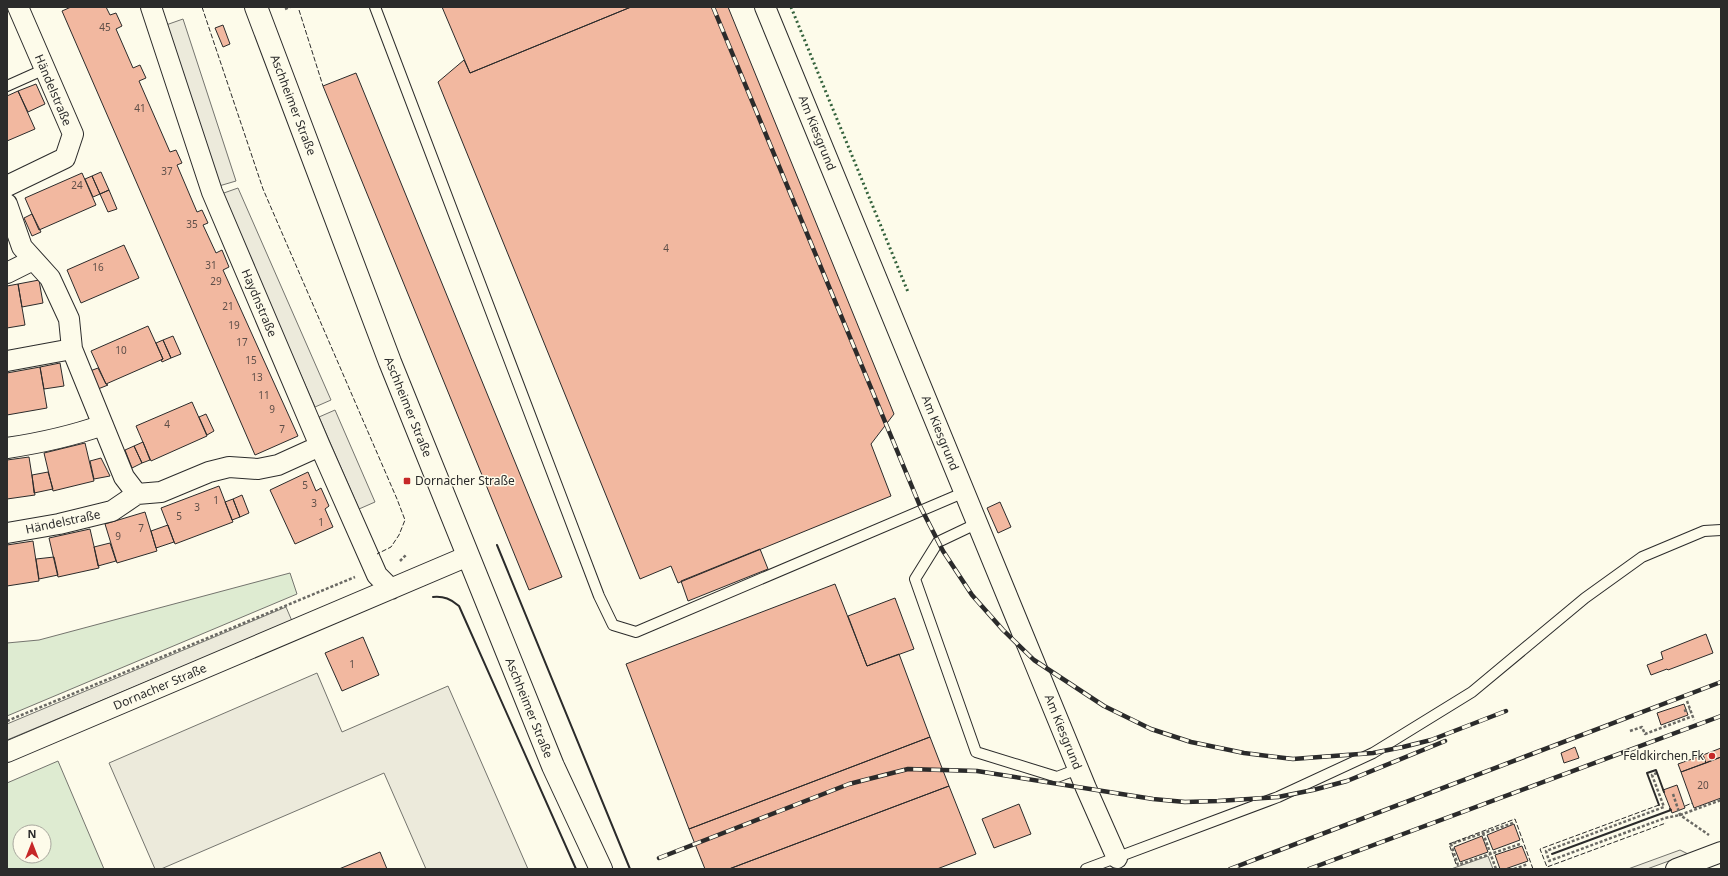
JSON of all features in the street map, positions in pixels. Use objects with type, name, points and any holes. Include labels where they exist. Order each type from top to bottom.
[{"type":"main road","name":"Aschheimer Straße","points":[[256,7],[390,362],[553,766],[600,869]]},
{"type":"street","name":"Haydnstraße","points":[[152,7],[212,192],[320,446],[377,575],[391,589]]},
{"type":"street","name":"Am Kiesgrund","points":[[765,7],[1078,769],[1117,858]]},
{"type":"street","name":"Händelstraße","points":[[7,186],[65,158],[73,134],[21,8]]},
{"type":"street","points":[[7,204],[22,247],[50,278],[69,319],[72,349],[124,477],[137,494]]},
{"type":"street","points":[[7,273],[33,260]]},
{"type":"street","points":[[7,361],[72,349]]},
{"type":"street","points":[[7,448],[36,444],[77,434],[103,425]]},
{"type":"street","name":"Händelstraße","points":[[7,532],[52,525],[106,513],[112,511],[137,494],[161,492],[209,472],[229,467],[258,469],[278,465],[320,446]]},
{"type":"street","name":"Dornacher Straße","points":[[7,752],[468,556]]},
{"type":"street","points":[[1676,869],[1721,852]]},
{"type":"lane","points":[[375,7],[597,588],[614,625],[636,632],[965,492]]},
{"type":"lane","points":[[7,86],[45,69]]},
{"type":"lane","points":[[978,523],[938,542],[915,578],[976,752],[1057,777],[1078,769]]},
{"type":"lane","points":[[1086,869],[1278,796],[1373,753],[1472,692],[1585,598],[1642,557],[1704,531],[1721,530]]},
{"type":"path","points":[[285,9],[290,7]]},
{"type":"path","points":[[7,721],[355,577],[365,580],[377,575],[393,566],[407,554]]},
{"type":"path","points":[[1687,701],[1694,720]]},
{"type":"path","points":[[1684,711],[1690,709]]},
{"type":"path","points":[[1630,731],[1642,727],[1645,734],[1693,716]]},
{"type":"path","points":[[1657,773],[1652,775],[1664,807],[1546,851],[1549,861],[1665,818],[1680,815],[1721,800]]},
{"type":"path","points":[[1672,794],[1680,815]]},
{"type":"path","points":[[1513,822],[1451,844],[1453,851],[1458,865],[1520,844]]},
{"type":"path","points":[[1483,833],[1496,869]]},
{"type":"path","points":[[1514,869],[1528,864]]},
{"type":"green space","points":[[290,573],[297,594],[7,716],[7,643],[39,640]]},
{"type":"green space","points":[[58,761],[104,869],[7,869],[7,783]]},
{"type":"shaded area","points":[[183,19],[236,181],[219,186],[166,25]]},
{"type":"shaded area","points":[[238,188],[331,400],[315,407],[221,194]]},
{"type":"shaded area","points":[[335,410],[375,502],[359,509],[319,417]]},
{"type":"shaded area","points":[[286,607],[292,621],[7,740],[7,724]]},
{"type":"shaded area","points":[[317,673],[342,732],[448,686],[528,869],[426,869],[384,773],[161,869],[155,869],[109,763]]},
{"type":"shaded area","points":[[1680,850],[1688,854],[1647,869],[1628,869]]},
{"type":"shaded area","points":[[1488,856],[1493,869],[1451,869]]},
{"type":"building","points":[[71,7],[106,7],[110,15],[116,13],[122,26],[116,29],[133,68],[140,65],[146,78],[139,81],[170,152],[176,150],[182,163],[177,165],[197,212],[202,210],[208,223],[203,225],[216,253],[222,250],[229,267],[223,270],[298,436],[255,455],[62,11]]},
{"type":"building","points":[[442,7],[631,7],[470,73]]},
{"type":"building","points":[[631,7],[728,7],[894,414],[871,444],[891,496],[678,583],[671,566],[640,579],[438,82],[464,60],[470,73]]},
{"type":"building","points":[[223,25],[230,44],[223,47],[215,28]]},
{"type":"building","points":[[356,73],[562,577],[529,590],[323,86]]},
{"type":"building","points":[[36,84],[45,104],[28,112],[18,91]]},
{"type":"building","points":[[18,91],[35,129],[7,141],[7,96]]},
{"type":"building","points":[[101,172],[109,190],[100,194],[92,176]]},
{"type":"building","points":[[82,173],[96,205],[39,230],[25,198]]},
{"type":"building","points":[[92,176],[100,194],[93,197],[85,179]]},
{"type":"building","points":[[109,190],[117,209],[108,212],[100,194]]},
{"type":"building","points":[[32,214],[41,232],[32,236],[24,218]]},
{"type":"building","points":[[124,245],[139,278],[81,303],[67,270]]},
{"type":"building","points":[[39,280],[43,303],[22,307],[18,284]]},
{"type":"building","points":[[18,284],[25,325],[7,328],[7,286]]},
{"type":"building","points":[[148,326],[163,359],[106,384],[91,351]]},
{"type":"building","points":[[173,336],[181,354],[171,358],[163,340]]},
{"type":"building","points":[[163,340],[171,358],[162,362],[161,360],[163,359],[156,343]]},
{"type":"building","points":[[60,363],[64,386],[44,389],[40,367]]},
{"type":"building","points":[[40,367],[47,408],[7,415],[7,373]]},
{"type":"building","points":[[98,368],[106,384],[108,385],[98,389],[90,371]]},
{"type":"building","points":[[192,402],[207,436],[151,461],[136,426]]},
{"type":"building","points":[[206,414],[214,431],[207,435],[199,417]]},
{"type":"building","points":[[143,442],[150,460],[142,463],[134,446]]},
{"type":"building","points":[[85,443],[94,481],[53,491],[44,453]]},
{"type":"building","points":[[134,446],[142,463],[132,468],[125,450]]},
{"type":"building","points":[[29,457],[35,495],[7,499],[7,460]]},
{"type":"building","points":[[101,458],[110,476],[94,479],[90,461]]},
{"type":"building","points":[[48,472],[53,489],[34,493],[32,475]]},
{"type":"building","points":[[308,472],[316,491],[321,488],[329,506],[325,509],[333,527],[295,544],[270,490]]},
{"type":"building","points":[[219,486],[233,522],[175,544],[161,508]]},
{"type":"building","points":[[242,495],[249,513],[240,517],[233,499]]},
{"type":"building","points":[[233,499],[240,517],[232,520],[225,502]]},
{"type":"building","points":[[1000,502],[1011,527],[998,533],[987,508]]},
{"type":"building","points":[[145,512],[157,551],[117,563],[105,524]]},
{"type":"building","points":[[168,525],[174,542],[156,548],[151,531]]},
{"type":"building","points":[[90,529],[99,568],[58,577],[49,538]]},
{"type":"building","points":[[33,541],[39,581],[7,586],[7,545]]},
{"type":"building","points":[[110,543],[116,561],[98,566],[94,547]]},
{"type":"building","points":[[760,549],[768,569],[688,601],[681,581]]},
{"type":"building","points":[[54,557],[58,575],[39,579],[36,559]]},
{"type":"building","points":[[835,584],[867,666],[899,654],[930,737],[689,829],[626,664]]},
{"type":"building","points":[[895,598],[914,649],[867,666],[848,616]]},
{"type":"building","points":[[1706,634],[1713,653],[1651,675],[1647,665],[1663,659],[1661,652]]},
{"type":"building","points":[[363,637],[379,675],[342,691],[325,653]]},
{"type":"building","points":[[1684,704],[1688,715],[1661,725],[1657,713]]},
{"type":"building","points":[[930,737],[949,786],[729,869],[705,869],[689,829]]},
{"type":"building","points":[[1575,747],[1579,758],[1564,763],[1561,753]]},
{"type":"building","name":"Feldkirchen Fk","points":[[1721,748],[1721,757],[1706,763],[1703,755]]},
{"type":"building","points":[[1703,755],[1706,763],[1681,772],[1678,764]]},
{"type":"building","points":[[1721,757],[1721,798],[1694,808],[1681,772]]},
{"type":"building","points":[[1677,785],[1685,808],[1672,813],[1663,790]]},
{"type":"building","points":[[949,786],[976,854],[937,869],[729,869]]},
{"type":"building","points":[[1019,804],[1031,834],[994,848],[982,819]]},
{"type":"building","points":[[1514,824],[1520,840],[1493,850],[1487,835]]},
{"type":"building","points":[[1482,836],[1488,852],[1460,862],[1454,847]]},
{"type":"building","points":[[1522,846],[1528,861],[1505,869],[1500,869],[1495,855]]},
{"type":"building","points":[[380,852],[387,869],[339,869]]},
{"type":"railway","points":[[713,7],[920,506],[943,551],[972,595],[1003,630],[1034,660],[1104,706],[1151,729],[1191,742],[1244,753],[1293,759],[1373,753],[1403,747],[1431,740],[1506,711]]},
{"type":"railway","points":[[1230,869],[1721,682]]},
{"type":"railway","points":[[1309,869],[1721,716]]},
{"type":"railway","points":[[659,858],[849,784],[908,769],[977,771],[1153,799],[1185,802],[1218,801],[1278,797],[1313,790],[1347,781],[1445,741]]},
{"type":"hedge","points":[[791,7],[908,292]]},
{"type":"fence","points":[[202,7],[263,189],[405,520],[399,535],[391,547],[377,554]]},
{"type":"fence","points":[[299,10],[323,86]]},
{"type":"fence","points":[[1685,806],[1692,803]]},
{"type":"fence","points":[[1659,805],[1540,849],[1547,867],[1666,823]]},
{"type":"fence","points":[[1456,864],[1449,844],[1515,819],[1533,869]]},
{"type":"wall","points":[[497,545],[630,869]]},
{"type":"wall","points":[[433,597],[447,598],[459,606],[576,869]]},
{"type":"wall","points":[[1659,805],[1647,773],[1656,770],[1664,792]]},
{"type":"wall","points":[[1552,854],[1671,810],[1670,809]]},
{"type":"place","name":"Dornacher Straße","points":[[407,481]]},
{"type":"place","name":"Feldkirchen Fk","points":[[1712,756]]}]
